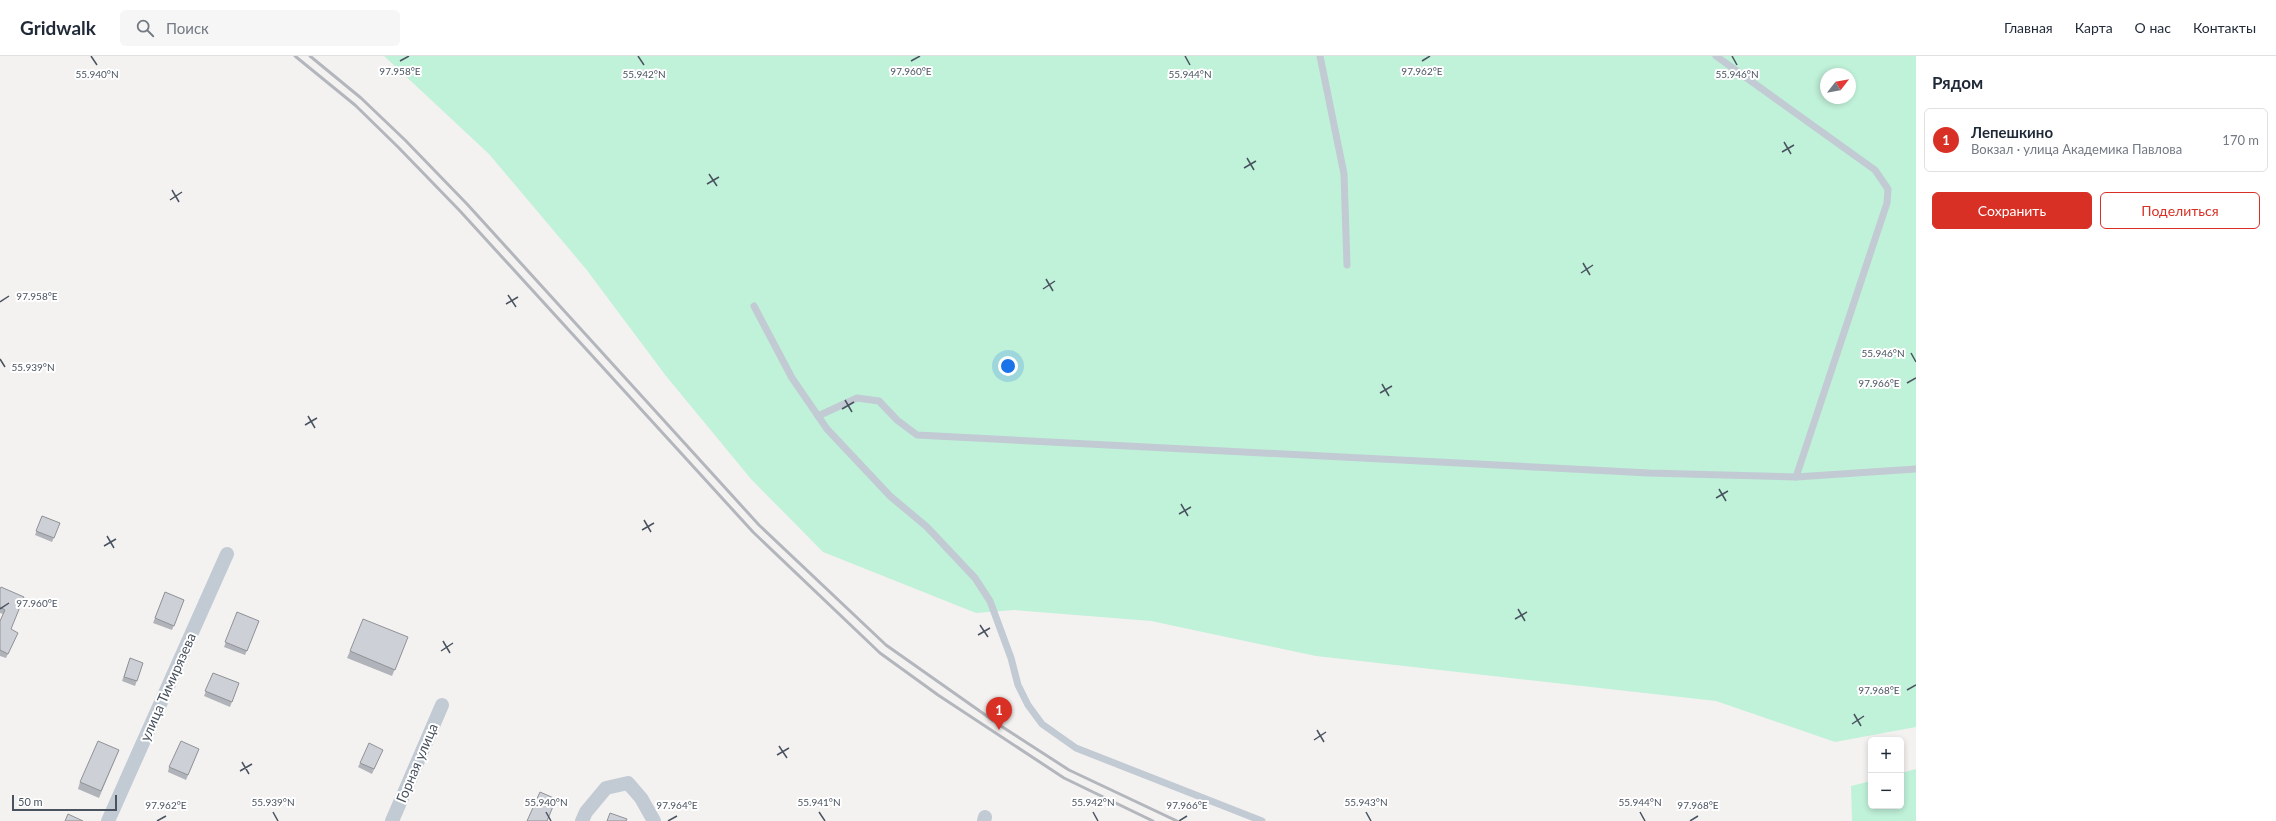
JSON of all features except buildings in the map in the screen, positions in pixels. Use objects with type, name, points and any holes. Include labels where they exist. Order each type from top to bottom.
[{"type":"street","name":"улица Тимирязева","points":[[108,821],[227,554]]},
{"type":"street","name":"Горная улица","points":[[392,821],[442,705]]},
{"type":"street","points":[[582,821],[586,812],[606,788],[628,783],[641,798],[654,821]]},
{"type":"lane","points":[[1320,56],[1344,174],[1347,264]]},
{"type":"lane","points":[[1716,56],[1875,170],[1888,189],[1887,203],[1796,477]]},
{"type":"lane","points":[[754,306],[792,378],[827,429],[890,496],[927,527],[975,578],[990,601],[1011,658],[1018,685],[1028,705],[1042,724],[1056,736],[1076,748],[1262,821]]},
{"type":"lane","points":[[818,416],[857,398],[879,401],[897,420],[917,435],[1649,473],[1796,477],[1916,470]]},
{"type":"green space","points":[[384,56],[1916,56],[1916,727],[1835,742],[1716,701],[1316,656],[1151,621],[1014,610],[976,613],[823,552],[751,479],[666,376],[586,269],[489,154]]},
{"type":"green space","points":[[1916,769],[1916,821],[1852,821],[1851,786],[1868,782],[1868,809],[1904,809],[1904,772]]},
{"type":"railway","points":[[295,56],[355,105],[398,147],[460,211],[753,532],[880,653],[938,695],[1064,778],[1153,821]]},
{"type":"railway","points":[[310,56],[361,98],[405,140],[467,204],[759,525],[886,645],[1001,726],[1069,770],[1177,821]]},
{"type":"place","name":"Лепешкино","points":[[999,730]]}]
